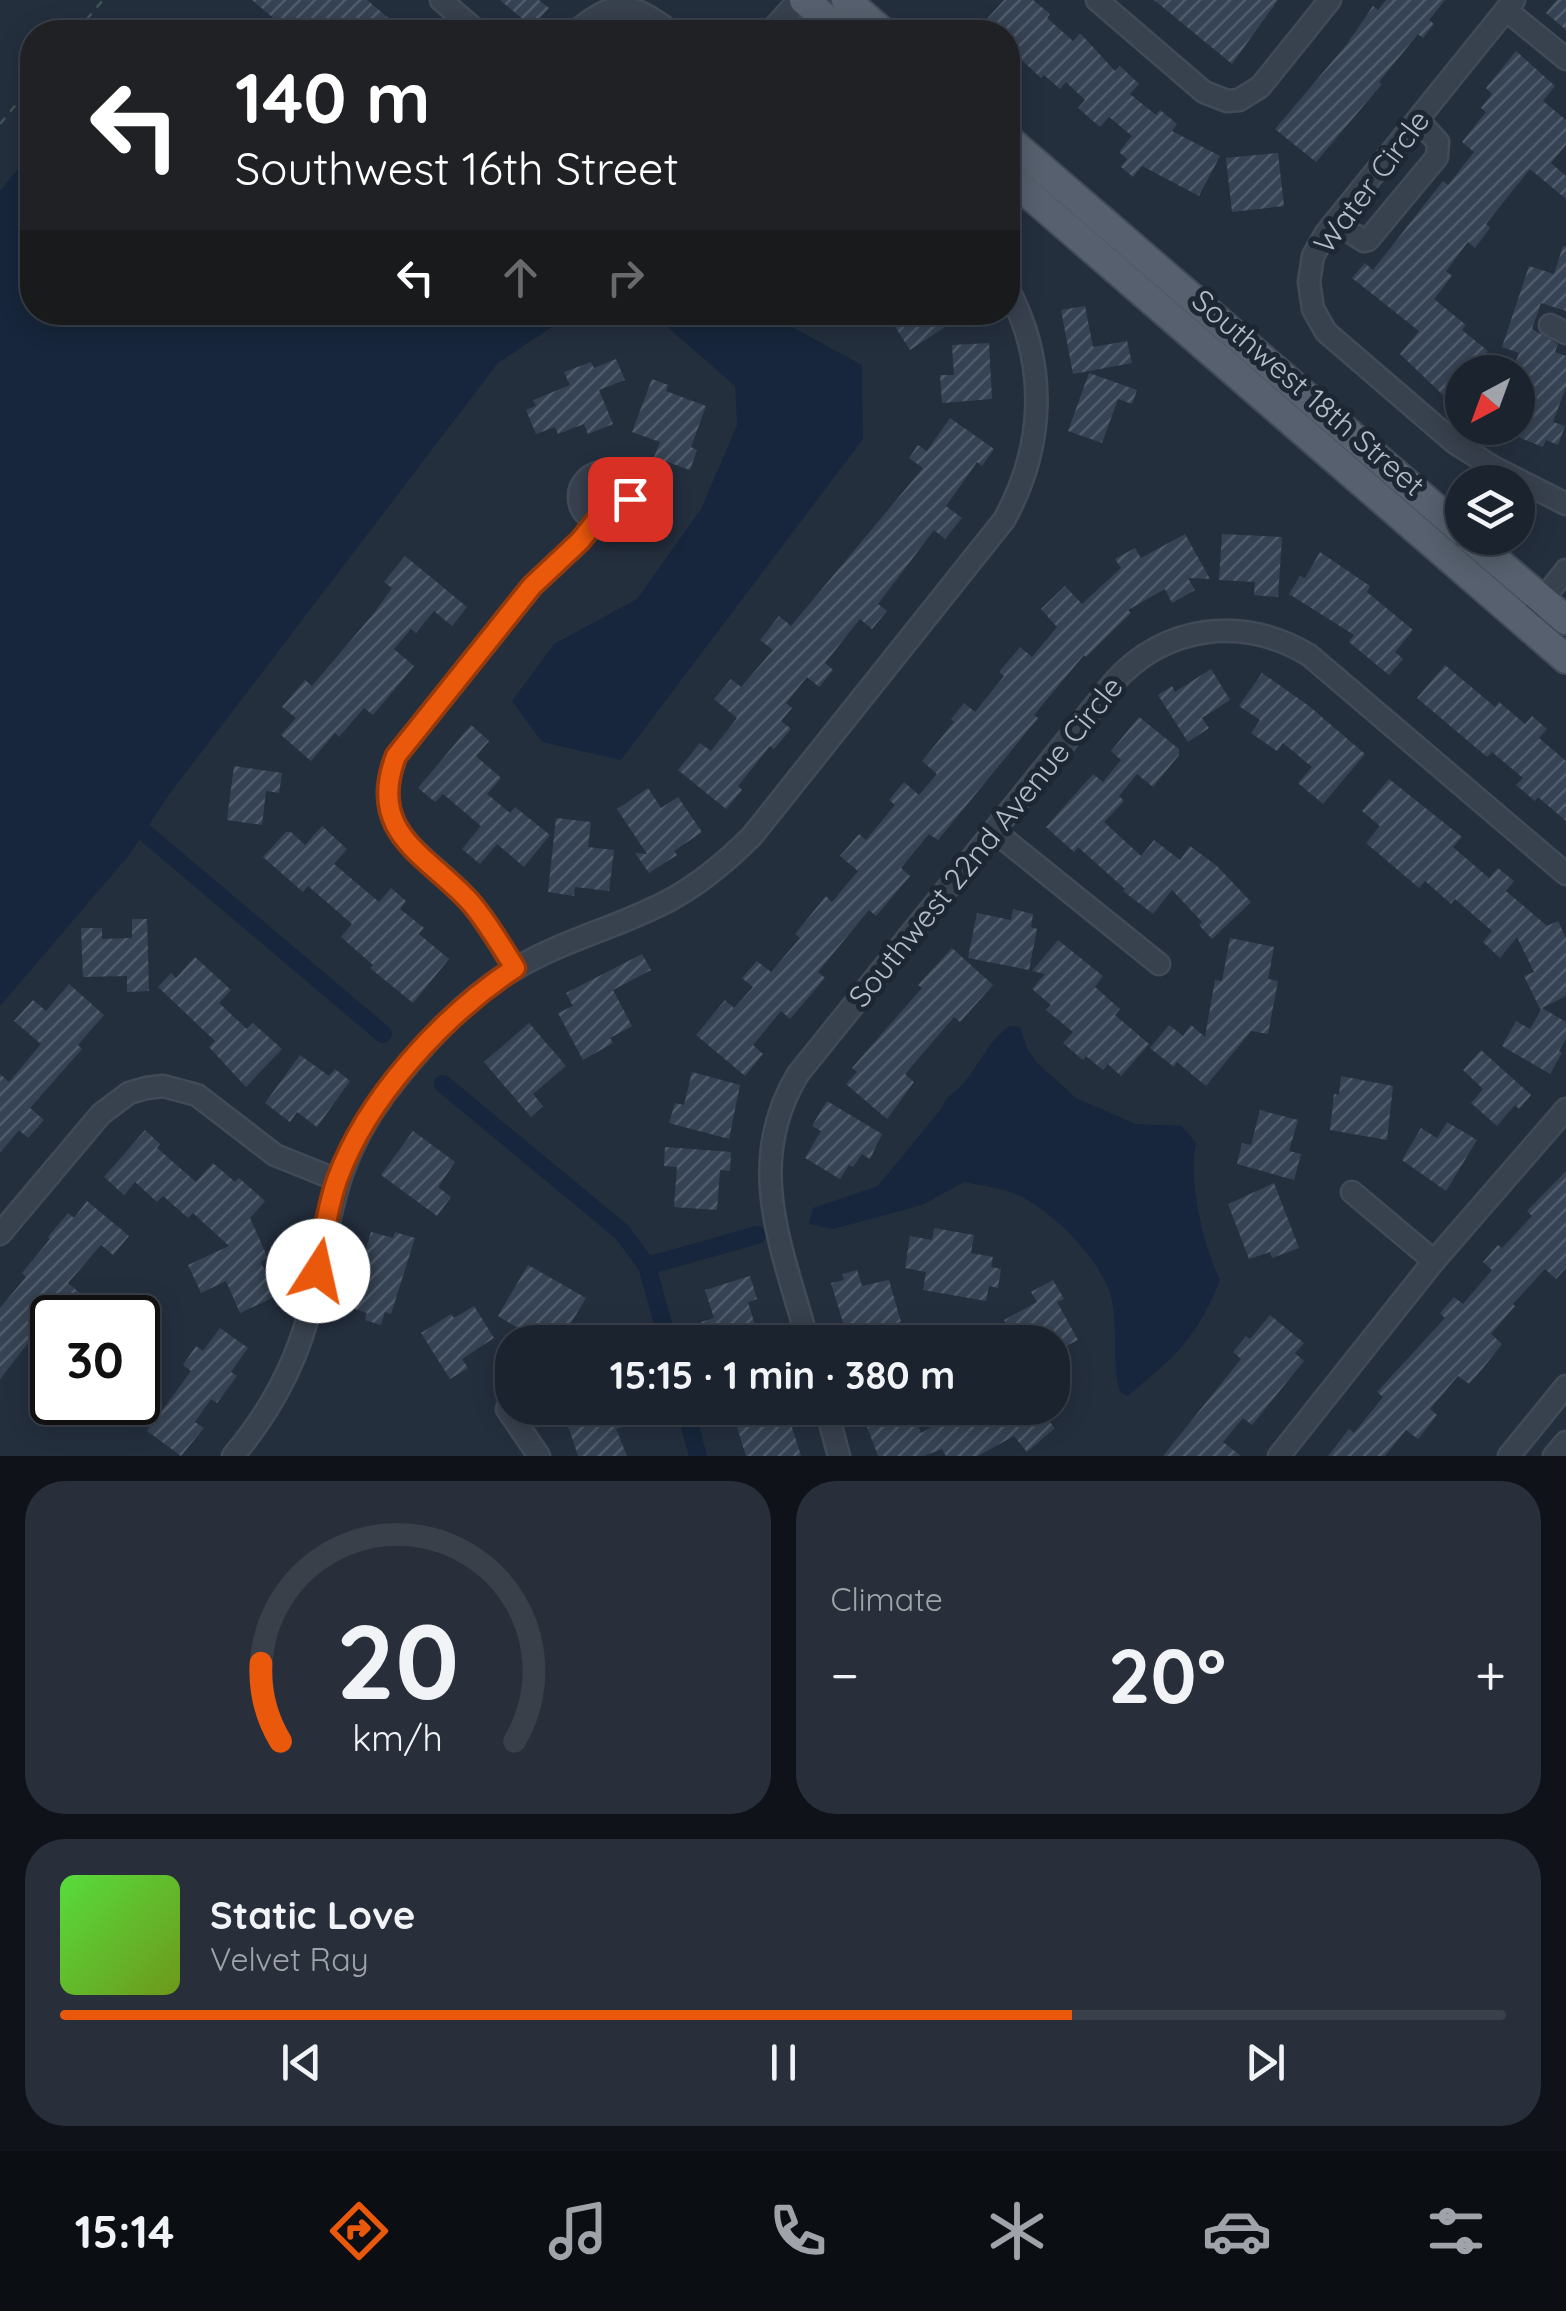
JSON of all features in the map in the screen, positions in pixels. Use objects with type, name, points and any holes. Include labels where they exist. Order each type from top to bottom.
[{"type":"main road","points":[[802,0],[827,20]]},
{"type":"main road","points":[[846,0],[869,20]]},
{"type":"main road","name":"Southwest 18th Street","points":[[1020,149],[1445,516]]},
{"type":"main road","name":"Southwest 18th Street","points":[[1020,186],[1524,624],[1562,637]]},
{"type":"main road","name":"Southwest 18th Street","points":[[1490,555],[1543,600],[1562,637]]},
{"type":"street","points":[[441,0],[464,20]]},
{"type":"street","points":[[584,20],[608,1],[626,0],[656,20]]},
{"type":"street","points":[[782,20],[802,0]]},
{"type":"street","points":[[1097,0],[1204,92],[1227,101],[1240,100],[1260,86],[1330,0]]},
{"type":"street","points":[[1510,5],[1566,60]]},
{"type":"street","name":"Water Circle","points":[[1510,5],[1318,244],[1310,269],[1310,296],[1326,332],[1456,443],[1493,467],[1565,498]]},
{"type":"street","points":[[1335,222],[1368,240],[1437,157],[1438,142],[1418,120]]},
{"type":"street","points":[[234,1456],[269,1408],[301,1338],[337,1180],[359,1133],[388,1091],[446,1024],[473,998],[515,968],[670,901],[727,860],[752,836],[994,536],[1014,504],[1036,432],[1036,375],[1020,318]]},
{"type":"street","points":[[515,968],[470,902],[404,840],[389,808],[390,773],[396,756],[532,586],[596,521]]},
{"type":"street","points":[[1524,624],[1566,570]]},
{"type":"street","name":"Southwest 22nd Avenue Circle","points":[[803,1325],[770,1200],[770,1144],[781,1106],[798,1074],[1113,683],[1139,658],[1187,634],[1241,630],[1276,638],[1308,655],[1566,874]]},
{"type":"street","points":[[994,831],[1159,964]]},
{"type":"street","points":[[0,1234],[101,1114],[128,1093],[146,1088],[163,1086],[197,1095],[274,1155],[337,1180]]},
{"type":"street","points":[[1279,1456],[1434,1260],[1566,1109]]},
{"type":"street","points":[[1352,1192],[1434,1260]]},
{"type":"street","points":[[1509,1456],[1566,1386]]},
{"type":"street","points":[[518,1425],[539,1456]]},
{"type":"street","points":[[831,1425],[840,1456]]},
{"type":"street","points":[[1554,1456],[1566,1442]]},
{"type":"path","points":[[86,20],[103,0]]},
{"type":"path","points":[[0,124],[20,100]]},
{"type":"water","points":[[20,167],[20,325],[555,325],[498,363],[168,796],[130,854],[0,1006],[0,191]]},
{"type":"water","points":[[665,325],[788,325],[862,365],[863,439],[621,760],[542,742],[512,701],[554,644],[637,599],[701,509],[737,425],[735,386]]},
{"type":"water","points":[[1010,1026],[1020,1027],[1037,1063],[1076,1098],[1136,1124],[1182,1126],[1196,1143],[1194,1176],[1199,1213],[1220,1280],[1202,1318],[1183,1345],[1128,1396],[1120,1392],[1118,1382],[1114,1312],[1107,1285],[1072,1236],[1025,1199],[1004,1190],[964,1182],[922,1205],[833,1229],[809,1224],[813,1208],[878,1186],[996,1038]]},
{"type":"building","points":[[252,0],[367,0],[391,20],[276,20]]},
{"type":"building","points":[[500,0],[539,0],[549,8],[538,20],[524,20]]},
{"type":"building","points":[[1004,0],[1033,0],[1073,41],[1080,33],[1115,71],[1120,66],[1139,84],[1130,94],[1156,115],[1160,110],[1177,124],[1172,131],[1220,156],[1199,196],[1142,166],[1133,177],[1121,167],[1127,159],[1119,152],[1132,136],[1109,117],[1100,127],[1078,108],[1085,100],[1066,82],[1060,89],[1020,59],[1020,20],[986,20]]},
{"type":"building","points":[[1154,0],[1278,0],[1232,64]]},
{"type":"building","points":[[1386,0],[1445,0],[1429,20],[1434,24],[1423,38],[1418,34],[1379,82],[1382,84],[1316,162],[1275,129],[1347,44],[1373,6],[1378,10]]},
{"type":"building","points":[[1557,0],[1566,0],[1566,30],[1546,13]]},
{"type":"building","points":[[1516,51],[1555,86],[1543,101],[1566,120],[1566,145],[1551,163],[1566,176],[1566,199],[1530,169],[1486,224],[1490,228],[1475,248],[1468,242],[1446,271],[1452,276],[1434,299],[1466,325],[1462,330],[1488,351],[1485,355],[1445,355],[1444,396],[1400,354],[1419,331],[1352,278],[1365,263],[1373,270],[1443,181],[1448,185],[1474,152],[1462,142],[1486,112],[1481,108],[1492,94],[1486,88]]},
{"type":"building","points":[[1278,153],[1284,206],[1232,212],[1226,158]]},
{"type":"building","points":[[1566,246],[1566,311],[1541,303],[1532,329],[1558,344],[1555,352],[1566,356],[1566,387],[1553,422],[1565,426],[1558,445],[1546,440],[1543,447],[1535,444],[1535,355],[1518,355],[1502,347],[1529,266],[1554,274]]},
{"type":"building","points":[[1085,306],[1093,347],[1127,341],[1132,363],[1073,374],[1061,310]]},
{"type":"building","points":[[894,325],[948,325],[910,350]]},
{"type":"building","points":[[989,343],[992,399],[942,403],[940,375],[954,375],[952,345]]},
{"type":"building","points":[[616,359],[625,380],[599,390],[613,424],[588,434],[584,424],[558,434],[555,427],[536,434],[526,410],[536,406],[533,400],[570,385],[564,372],[591,362],[594,368]]},
{"type":"building","points":[[1089,373],[1137,390],[1132,404],[1118,399],[1102,443],[1068,431]]},
{"type":"building","points":[[652,379],[668,385],[666,391],[706,406],[691,447],[697,450],[690,470],[654,457],[660,442],[632,432]]},
{"type":"building","points":[[950,418],[994,449],[982,466],[977,462],[946,506],[962,518],[945,539],[934,530],[878,604],[887,611],[872,629],[860,619],[825,663],[833,670],[819,687],[807,677],[786,703],[792,708],[781,721],[791,729],[774,749],[770,746],[738,786],[742,790],[726,809],[678,770],[700,743],[711,751],[737,718],[714,699],[731,679],[741,687],[773,650],[760,640],[779,616],[791,626],[923,468],[909,458],[918,445],[927,451]]},
{"type":"building","points":[[1185,534],[1210,579],[1188,578],[1195,590],[1172,603],[1165,589],[1128,610],[1131,613],[1084,655],[938,840],[929,834],[901,868],[910,876],[876,916],[869,910],[818,972],[825,978],[790,1019],[781,1011],[753,1045],[763,1054],[745,1076],[696,1035],[725,1000],[734,1008],[753,987],[742,978],[757,961],[771,972],[800,938],[795,934],[826,896],[832,902],[858,871],[840,856],[859,834],[866,840],[895,805],[889,800],[904,782],[919,795],[937,774],[922,761],[954,722],[951,719],[964,703],[975,712],[1004,676],[999,672],[1020,647],[1032,657],[1057,627],[1041,609],[1065,586],[1082,604],[1121,568],[1115,559],[1135,548],[1141,558]]},
{"type":"building","points":[[1222,534],[1282,537],[1278,597],[1254,595],[1255,582],[1219,580]]},
{"type":"building","points":[[1320,552],[1370,586],[1367,592],[1413,630],[1395,652],[1403,659],[1389,675],[1349,642],[1354,635],[1289,594],[1300,576],[1305,578]]},
{"type":"building","points":[[405,556],[467,607],[452,626],[434,611],[416,633],[411,629],[394,649],[414,666],[373,715],[364,708],[311,761],[281,735],[296,718],[282,707],[305,680],[312,686],[374,613],[392,588],[384,582]]},
{"type":"building","points":[[1445,665],[1495,707],[1499,702],[1525,724],[1532,716],[1547,729],[1539,738],[1566,761],[1566,821],[1538,797],[1535,801],[1516,785],[1523,778],[1492,752],[1487,757],[1417,698]]},
{"type":"building","points":[[1211,669],[1230,700],[1202,718],[1209,728],[1188,742],[1158,695],[1172,686],[1175,692]]},
{"type":"building","points":[[1262,673],[1309,706],[1365,754],[1323,804],[1298,783],[1312,767],[1283,743],[1277,751],[1251,733],[1260,720],[1239,706]]},
{"type":"building","points":[[1139,717],[1179,749],[1179,755],[1153,787],[1137,774],[1119,796],[1124,801],[1104,822],[1141,856],[1154,840],[1180,860],[1190,846],[1217,866],[1251,902],[1212,939],[1199,925],[1202,922],[1172,890],[1153,914],[1078,847],[1074,852],[1046,827],[1093,774],[1103,782],[1121,760],[1111,751]]},
{"type":"building","points":[[471,725],[489,741],[476,756],[501,778],[487,794],[510,813],[515,807],[550,835],[524,867],[497,844],[480,864],[462,849],[481,826],[443,794],[435,802],[418,788]]},
{"type":"building","points":[[234,766],[282,773],[279,793],[266,791],[262,825],[227,820]]},
{"type":"building","points":[[1389,779],[1462,837],[1453,847],[1489,878],[1498,868],[1514,881],[1506,891],[1547,926],[1558,921],[1566,938],[1566,996],[1540,1009],[1524,976],[1534,972],[1517,937],[1500,958],[1483,942],[1492,931],[1455,899],[1451,904],[1425,881],[1419,888],[1366,843],[1380,826],[1362,811]]},
{"type":"building","points":[[648,788],[661,808],[678,797],[702,832],[649,873],[635,853],[647,854],[617,809]]},
{"type":"building","points":[[556,818],[591,822],[588,847],[614,850],[609,891],[575,887],[574,896],[548,892]]},
{"type":"building","points":[[322,826],[347,849],[334,864],[379,902],[391,888],[406,901],[400,909],[424,928],[419,934],[449,959],[413,1003],[370,968],[373,965],[341,937],[352,924],[308,886],[303,892],[263,857],[286,832],[305,845]]},
{"type":"building","points":[[1013,909],[1033,914],[1031,927],[1037,929],[1029,970],[968,958],[977,913],[1011,920]]},
{"type":"building","points":[[132,919],[147,919],[149,991],[127,992],[127,976],[83,977],[81,928],[102,928],[102,939],[132,938]]},
{"type":"building","points":[[1230,938],[1274,947],[1268,979],[1278,981],[1268,1034],[1251,1031],[1206,1086],[1177,1062],[1174,1067],[1150,1048],[1169,1025],[1183,1036],[1191,1025],[1205,1037],[1215,980],[1222,981]]},
{"type":"building","points":[[1058,940],[1103,976],[1095,987],[1120,1009],[1115,1015],[1149,1044],[1121,1076],[1108,1064],[1103,1070],[1086,1056],[1083,1060],[1063,1043],[1073,1032],[1046,1010],[1051,1005],[1032,989],[1045,974],[1032,971]]},
{"type":"building","points":[[952,948],[993,985],[960,1022],[954,1017],[905,1074],[914,1082],[887,1119],[846,1084],[857,1072],[852,1068]]},
{"type":"building","points":[[642,954],[651,970],[613,990],[632,1026],[610,1038],[613,1043],[583,1060],[558,1013],[573,1006],[566,993]]},
{"type":"building","points":[[195,957],[231,990],[219,1003],[247,1029],[253,1023],[282,1049],[246,1087],[209,1047],[215,1041],[158,987],[171,973],[176,978]]},
{"type":"building","points":[[69,984],[104,1015],[78,1045],[82,1049],[30,1108],[44,1120],[28,1138],[19,1130],[0,1153],[0,1074],[9,1082],[41,1044],[14,1021],[33,1000],[46,1011]]},
{"type":"building","points":[[1542,1008],[1566,1022],[1566,1039],[1559,1051],[1562,1053],[1550,1074],[1502,1046],[1516,1021],[1530,1029]]},
{"type":"building","points":[[529,1023],[566,1066],[533,1094],[543,1106],[531,1117],[484,1062]]},
{"type":"building","points":[[1481,1050],[1531,1095],[1519,1109],[1515,1105],[1497,1126],[1471,1103],[1483,1089],[1463,1070]]},
{"type":"building","points":[[300,1055],[329,1076],[335,1069],[350,1081],[317,1127],[297,1112],[290,1122],[265,1103]]},
{"type":"building","points":[[692,1072],[740,1085],[729,1139],[669,1123],[675,1103],[684,1105]]},
{"type":"building","points":[[1341,1076],[1393,1086],[1387,1140],[1330,1130],[1334,1094],[1339,1095]]},
{"type":"building","points":[[827,1101],[882,1134],[870,1159],[862,1154],[840,1179],[805,1158],[821,1131],[812,1126]]},
{"type":"building","points":[[1260,1110],[1298,1120],[1289,1151],[1301,1154],[1294,1180],[1237,1164],[1242,1143],[1251,1145]]},
{"type":"building","points":[[1447,1122],[1477,1140],[1446,1191],[1402,1160],[1421,1128],[1437,1138]]},
{"type":"building","points":[[145,1130],[160,1144],[157,1148],[196,1182],[213,1163],[235,1182],[239,1178],[265,1201],[250,1218],[268,1258],[261,1262],[276,1296],[240,1313],[226,1281],[201,1293],[188,1265],[229,1246],[193,1213],[188,1218],[163,1196],[157,1202],[135,1182],[124,1195],[104,1177]]},
{"type":"building","points":[[413,1131],[455,1162],[438,1187],[451,1197],[437,1216],[381,1175]]},
{"type":"building","points":[[665,1147],[731,1152],[730,1171],[720,1170],[717,1210],[674,1207],[677,1167],[664,1166]]},
{"type":"building","points":[[1566,1171],[1566,1268],[1556,1279],[1545,1269],[1513,1304],[1491,1334],[1502,1344],[1483,1368],[1469,1384],[1458,1376],[1430,1409],[1437,1415],[1418,1439],[1406,1430],[1385,1456],[1328,1456],[1349,1429],[1354,1433],[1383,1397],[1377,1392],[1445,1318],[1440,1313],[1454,1297],[1463,1304],[1492,1270],[1483,1262],[1532,1216],[1527,1211]]},
{"type":"building","points":[[1274,1183],[1299,1248],[1272,1258],[1270,1252],[1249,1259],[1228,1204]]},
{"type":"building","points":[[87,1201],[129,1236],[113,1255],[101,1245],[68,1283],[78,1295],[30,1295],[30,1341],[0,1379],[0,1308],[26,1277],[22,1273],[48,1237],[68,1213],[74,1218]]},
{"type":"building","points":[[934,1228],[974,1235],[971,1253],[993,1257],[991,1267],[1001,1269],[998,1288],[989,1286],[986,1301],[923,1290],[926,1272],[905,1268],[910,1236],[932,1240]]},
{"type":"building","points":[[371,1232],[393,1238],[395,1232],[415,1238],[391,1314],[385,1312],[381,1325],[365,1320],[367,1313],[348,1307]]},
{"type":"building","points":[[528,1265],[586,1298],[570,1325],[513,1325],[498,1316]]},
{"type":"building","points":[[857,1270],[862,1286],[889,1280],[901,1322],[844,1325],[831,1283],[844,1280],[842,1274]]},
{"type":"building","points":[[750,1276],[757,1299],[748,1302],[755,1325],[702,1325],[701,1322],[714,1318],[705,1290]]},
{"type":"building","points":[[1053,1280],[1064,1299],[1057,1302],[1070,1325],[1007,1325],[1004,1320],[1037,1302],[1031,1292]]},
{"type":"building","points":[[474,1306],[494,1338],[462,1359],[468,1368],[450,1379],[421,1333],[451,1314],[454,1318]]},
{"type":"building","points":[[1270,1315],[1304,1343],[1295,1353],[1304,1361],[1252,1425],[1243,1418],[1223,1442],[1241,1456],[1163,1456],[1241,1359],[1233,1352]]},
{"type":"building","points":[[1070,1326],[1078,1340],[1070,1344]]},
{"type":"building","points":[[220,1328],[248,1348],[231,1372],[237,1376],[217,1403],[211,1399],[195,1422],[204,1428],[181,1456],[147,1431],[151,1425],[160,1425],[160,1413],[191,1371],[183,1365],[196,1346],[203,1351]]},
{"type":"building","points":[[568,1425],[629,1425],[616,1429],[627,1456],[578,1456]]},
{"type":"building","points":[[736,1425],[791,1425],[801,1456],[746,1456]]},
{"type":"building","points":[[866,1425],[918,1425],[921,1433],[936,1425],[1055,1428],[1027,1452],[1014,1436],[978,1456],[946,1456],[942,1449],[924,1456],[878,1456]]},
{"type":"waterway","points":[[144,832],[383,1034]]},
{"type":"waterway","points":[[443,1084],[622,1232],[647,1266],[663,1325]]},
{"type":"waterway","points":[[647,1266],[757,1235]]},
{"type":"waterway","points":[[690,1425],[698,1456]]},
{"type":"route","points":[[318,1271],[337,1180],[368,1118],[446,1024],[473,998],[515,968],[470,902],[415,852],[394,825],[388,790],[396,756],[532,586],[596,521],[616,520],[623,514],[630,499]]}]
